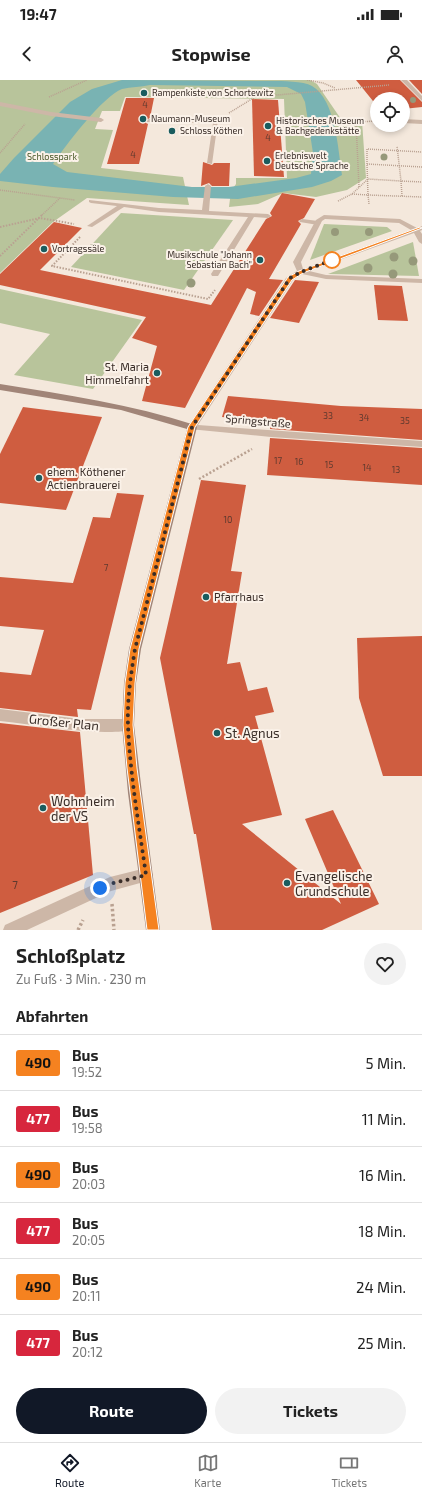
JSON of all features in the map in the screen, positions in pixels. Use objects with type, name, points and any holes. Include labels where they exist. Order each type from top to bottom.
[{"type":"main road","name":"Springstraße","points":[[0,387],[112,406],[168,418],[192,427]]},
{"type":"main road","points":[[153,930],[135,793],[128,725],[130,683],[135,649],[192,427]]},
{"type":"street","points":[[406,82],[422,99]]},
{"type":"street","points":[[0,104],[51,114],[101,120]]},
{"type":"street","points":[[149,121],[216,121],[210,162]]},
{"type":"street","points":[[410,121],[422,122]]},
{"type":"street","points":[[205,213],[208,186]]},
{"type":"street","points":[[91,201],[122,206],[205,213],[268,216]]},
{"type":"street","points":[[90,226],[122,206]]},
{"type":"street","points":[[215,274],[252,215]]},
{"type":"street","points":[[301,272],[297,262],[319,220],[324,217],[400,221],[419,229]]},
{"type":"street","points":[[302,221],[318,223]]},
{"type":"street","points":[[419,229],[422,242]]},
{"type":"street","points":[[192,427],[290,278],[301,272],[419,229]]},
{"type":"street","points":[[301,272],[326,277],[422,281]]},
{"type":"street","name":"Springstraße","points":[[192,427],[422,444]]},
{"type":"street","name":"Großer Plan","points":[[0,715],[82,725],[108,727],[128,725]]},
{"type":"street","points":[[10,930],[110,884],[146,875]]},
{"type":"path","points":[[0,153],[36,111],[37,104],[85,80]]},
{"type":"path","points":[[307,80],[323,83],[336,89]]},
{"type":"path","points":[[216,121],[255,97],[406,82]]},
{"type":"path","points":[[359,187],[356,122],[370,121]]},
{"type":"path","points":[[397,146],[402,196]]},
{"type":"path","points":[[422,152],[367,150],[368,195],[422,197]]},
{"type":"path","points":[[367,164],[422,167]]},
{"type":"path","points":[[324,217],[324,208],[352,194],[368,179],[422,182]]},
{"type":"path","points":[[0,190],[91,201]]},
{"type":"path","points":[[0,256],[60,198]]},
{"type":"path","points":[[0,227],[40,218],[90,226]]},
{"type":"path","points":[[90,226],[52,266],[208,299],[221,280],[215,274]]},
{"type":"path","points":[[178,481],[202,478],[253,449],[271,434]]},
{"type":"green space","name":"Schlosspark","points":[[0,80],[310,80],[317,84],[343,122],[362,121],[366,178],[347,190],[316,197],[283,193],[258,204],[229,207],[231,191],[236,184],[236,178],[287,178],[284,99],[125,97],[120,111],[102,111],[95,129],[113,130],[101,168],[183,177],[189,205],[87,198],[53,222],[0,273]]},
{"type":"green space","points":[[121,213],[233,220],[184,290],[71,267]]},
{"type":"green space","points":[[324,224],[387,227],[392,231],[310,260]]},
{"type":"green space","points":[[413,242],[419,276],[328,274]]},
{"type":"green space","points":[[0,289],[142,320],[93,389],[14,375],[50,334],[0,323]]},
{"type":"water","points":[[122,80],[281,81],[308,84],[320,93],[331,114],[337,140],[342,175],[331,181],[312,187],[238,199],[173,197],[0,181],[0,174],[14,158],[70,102],[92,89]],"holes":[[[150,85],[287,87],[301,94],[305,102],[313,153],[311,174],[296,178],[229,187],[192,187],[67,172],[53,164],[75,134],[95,111],[114,93],[122,89]]]},
{"type":"building","points":[[356,80],[400,80],[422,102],[422,107],[410,108],[410,92],[370,92],[370,97]]},
{"type":"building","points":[[409,80],[422,80],[422,94]]},
{"type":"building","points":[[126,98],[154,98],[150,118],[146,120],[146,123],[148,124],[139,164],[107,164]]},
{"type":"building","points":[[252,99],[278,100],[284,177],[254,176]]},
{"type":"building","points":[[203,162],[212,165],[214,163],[230,163],[229,186],[212,186],[209,183],[201,186]]},
{"type":"building","points":[[282,193],[315,199],[304,218],[298,221],[301,224],[269,279],[283,280],[259,316],[250,314],[256,292],[247,288],[185,408],[142,401],[157,346],[132,338],[146,317],[0,285],[0,274],[54,222],[82,228],[40,270],[211,305],[266,219],[272,216],[270,213]]},
{"type":"building","points":[[295,280],[319,282],[299,323],[270,318]]},
{"type":"building","points":[[374,285],[402,286],[408,321],[378,320]]},
{"type":"building","points":[[228,396],[341,406],[422,409],[422,440],[270,429],[271,422],[222,417]]},
{"type":"building","name":"ehem. Köthener Actienbrauerei","points":[[23,407],[102,417],[66,510],[0,503],[0,454]]},
{"type":"building","points":[[270,438],[422,448],[422,485],[267,475]]},
{"type":"building","points":[[201,480],[246,485],[231,571],[242,572],[227,664],[240,662],[248,691],[267,687],[274,712],[255,716],[282,815],[242,824],[341,904],[305,819],[333,810],[379,904],[322,930],[212,930],[196,834],[194,834],[160,658]]},
{"type":"building","points":[[117,493],[144,495],[91,710],[77,709],[78,717],[0,708],[0,672],[31,675],[44,630],[0,626],[0,577],[73,583],[93,517],[110,518]]},
{"type":"building","points":[[422,636],[422,776],[383,776],[359,698],[357,638]]},
{"type":"building","name":"Wohnheim der VS","points":[[0,723],[80,732],[93,875],[0,913]]},
{"type":"bus line","name":"490","points":[[153,930],[132,768],[128,725],[130,683],[135,649],[192,427],[229,368],[290,278],[332,260],[422,228]]},
{"type":"place","name":"Rampenkiste von Schortewitz","points":[[144,93]]},
{"type":"place","name":"Naumann-Museum","points":[[143,119]]},
{"type":"place","name":"Historisches Museum & Bachgedenkstätte","points":[[268,126]]},
{"type":"place","name":"Schloss Köthen","points":[[172,131]]},
{"type":"place","name":"Erlebniswelt Deutsche Sprache","points":[[267,161]]},
{"type":"place","name":"Vortragssäle","points":[[44,249]]},
{"type":"place","name":"Musikschule \"Johann Sebastian Bach\"","points":[[260,260]]},
{"type":"place","name":"St. Maria Himmelfahrt","points":[[157,373]]},
{"type":"place","name":"ehem. Köthener Actienbrauerei","points":[[39,478]]},
{"type":"place","name":"Pfarrhaus","points":[[206,597]]},
{"type":"place","name":"St. Agnus","points":[[217,733]]},
{"type":"place","name":"Wohnheim der VS","points":[[43,808]]},
{"type":"place","name":"Evangelische Grundschule","points":[[287,883]]},
{"type":"route","points":[[100,888],[146,875],[128,725],[130,683],[135,649],[192,427],[229,368],[290,278],[332,260]]}]
